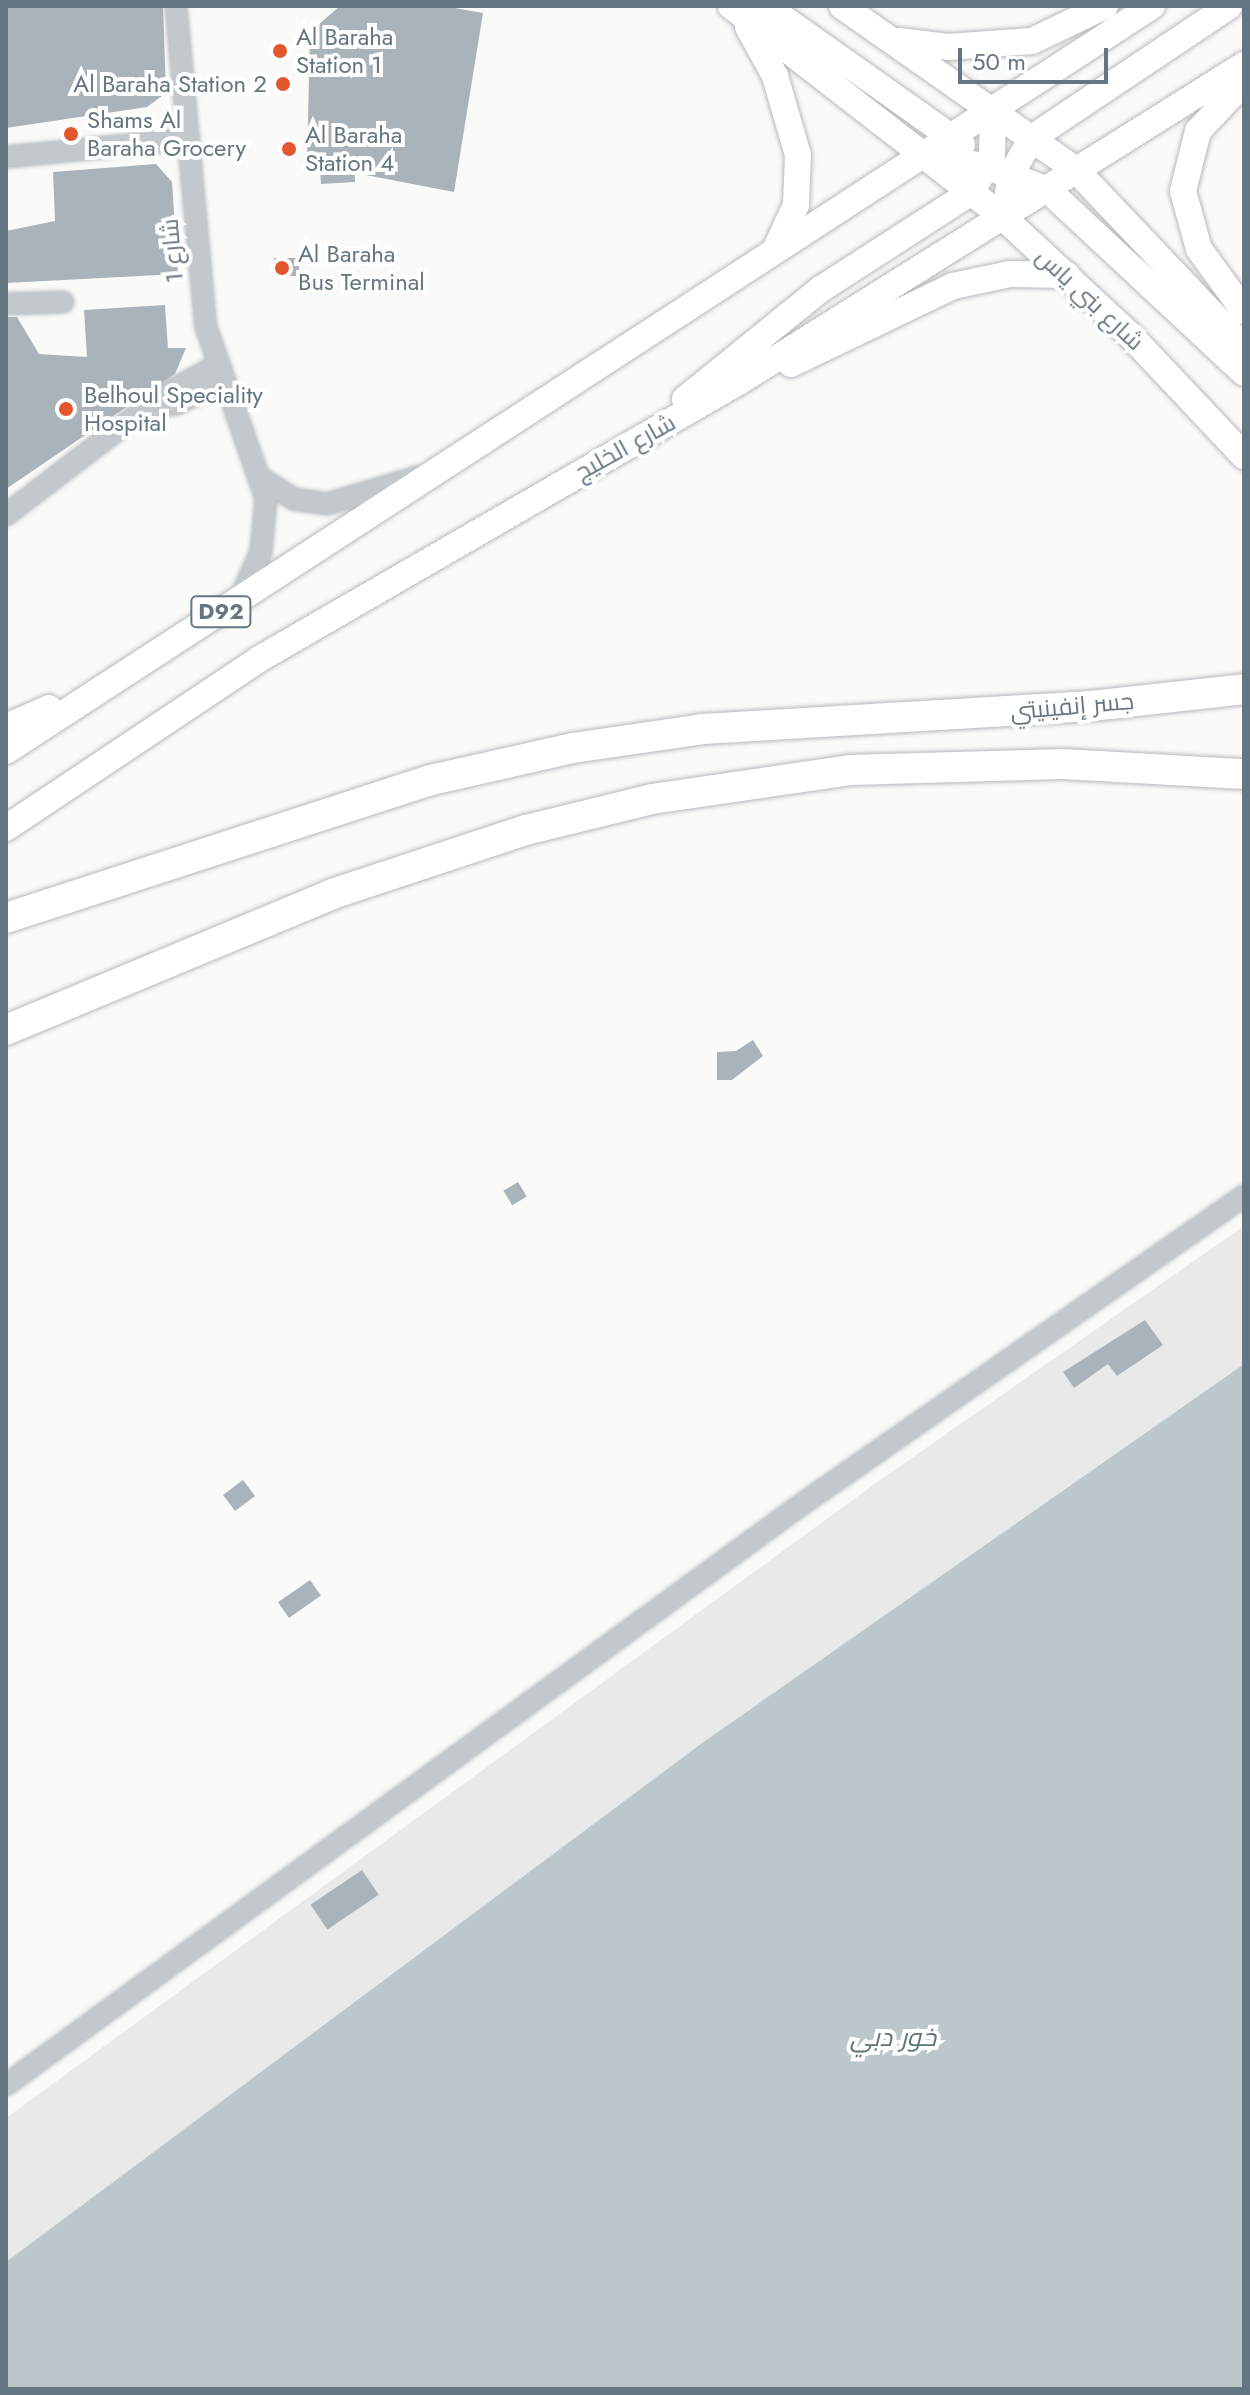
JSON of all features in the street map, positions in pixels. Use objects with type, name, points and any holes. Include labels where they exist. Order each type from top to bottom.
[{"type":"highway","name":"جسر إنفينيتي","points":[[6,918],[361,801],[501,762],[703,729],[899,719],[1244,689]]},
{"type":"highway","points":[[6,1030],[193,951],[403,869],[589,813],[783,777],[913,767],[1063,764],[1244,774]]},
{"type":"highway","points":[[6,1051],[193,951]]},
{"type":"main road","points":[[766,6],[949,137],[1048,190],[1244,373]]},
{"type":"main road","points":[[842,6],[1076,170],[1244,347]]},
{"type":"main road","points":[[891,39],[948,47],[1032,41],[1105,6]]},
{"type":"main road","points":[[436,473],[1152,6]]},
{"type":"main road","points":[[647,435],[798,306],[970,193],[1032,138],[1229,6]]},
{"type":"main road","points":[[732,7],[775,76],[798,155],[796,205],[773,252]]},
{"type":"main road","name":"شارع بني ياس","points":[[732,7],[1004,218],[1067,275],[1239,447]]},
{"type":"main road","name":"شارع الخليج","points":[[6,828],[357,600],[742,380],[1244,65]]},
{"type":"main road","points":[[1244,82],[1198,131],[1183,191],[1199,249],[1244,311]]},
{"type":"main road","points":[[993,109],[1002,166],[1004,218]]},
{"type":"main road","points":[[923,155],[1002,166],[1076,170]]},
{"type":"main road","points":[[742,380],[839,345],[953,286],[1010,274],[1067,275]]},
{"type":"main road","points":[[1239,447],[1244,475]]},
{"type":"main road","name":"D92","points":[[6,751],[436,473]]},
{"type":"main road","points":[[6,727],[102,689]]},
{"type":"street","name":"شارع 1","points":[[176,6],[203,308],[218,374],[264,480],[265,534],[237,601]]},
{"type":"street","points":[[6,157],[188,139]]},
{"type":"street","points":[[6,304],[63,302]]},
{"type":"street","points":[[6,515],[153,406],[176,404],[218,374]]},
{"type":"street","points":[[264,480],[293,499],[327,504],[436,473]]},
{"type":"street","points":[[6,2085],[798,1507],[1244,1196]]},
{"type":"shaded area","points":[[1244,1226],[1244,1364],[702,1743],[6,2262],[6,2118],[876,1483]]},
{"type":"water","name":"خور دبي","points":[[1244,1364],[1244,2389],[6,2389],[6,2262],[702,1743]]},
{"type":"building","points":[[6,6],[163,6],[166,93],[147,107],[6,128]]},
{"type":"building","points":[[340,6],[443,6],[483,13],[454,192],[355,173],[355,182],[321,184],[320,166],[307,163],[310,32]]},
{"type":"building","points":[[156,164],[172,182],[178,274],[6,283],[6,231],[55,221],[53,172]]},
{"type":"building","name":"Al Baraha Bus Terminal","points":[[274,258],[299,258],[299,276],[274,276]]},
{"type":"building","name":"Belhoul Speciality Hospital","points":[[165,305],[168,348],[186,348],[175,374],[6,489],[6,317],[17,317],[39,354],[87,357],[84,310]]},
{"type":"building","points":[[753,1040],[763,1056],[732,1080],[717,1080],[717,1052],[736,1051]]},
{"type":"building","points":[[518,1182],[527,1197],[512,1205],[503,1191]]},
{"type":"building","points":[[1145,1320],[1163,1345],[1117,1376],[1108,1364],[1074,1388],[1063,1372]]},
{"type":"building","points":[[243,1480],[255,1496],[235,1511],[223,1495]]},
{"type":"building","points":[[310,1580],[321,1596],[289,1618],[278,1602]]},
{"type":"building","points":[[362,1870],[379,1895],[327,1930],[311,1905]]},
{"type":"place","name":"Al Baraha Station 1","points":[[280,51]]},
{"type":"place","name":"Al Baraha Station 2","points":[[283,84]]},
{"type":"place","name":"Shams Al Baraha Grocery","points":[[71,134]]},
{"type":"place","name":"Al Baraha Station 4","points":[[289,149]]},
{"type":"place","name":"Al Baraha Bus Terminal","points":[[282,268]]},
{"type":"place","name":"Belhoul Speciality Hospital","points":[[66,409]]}]
